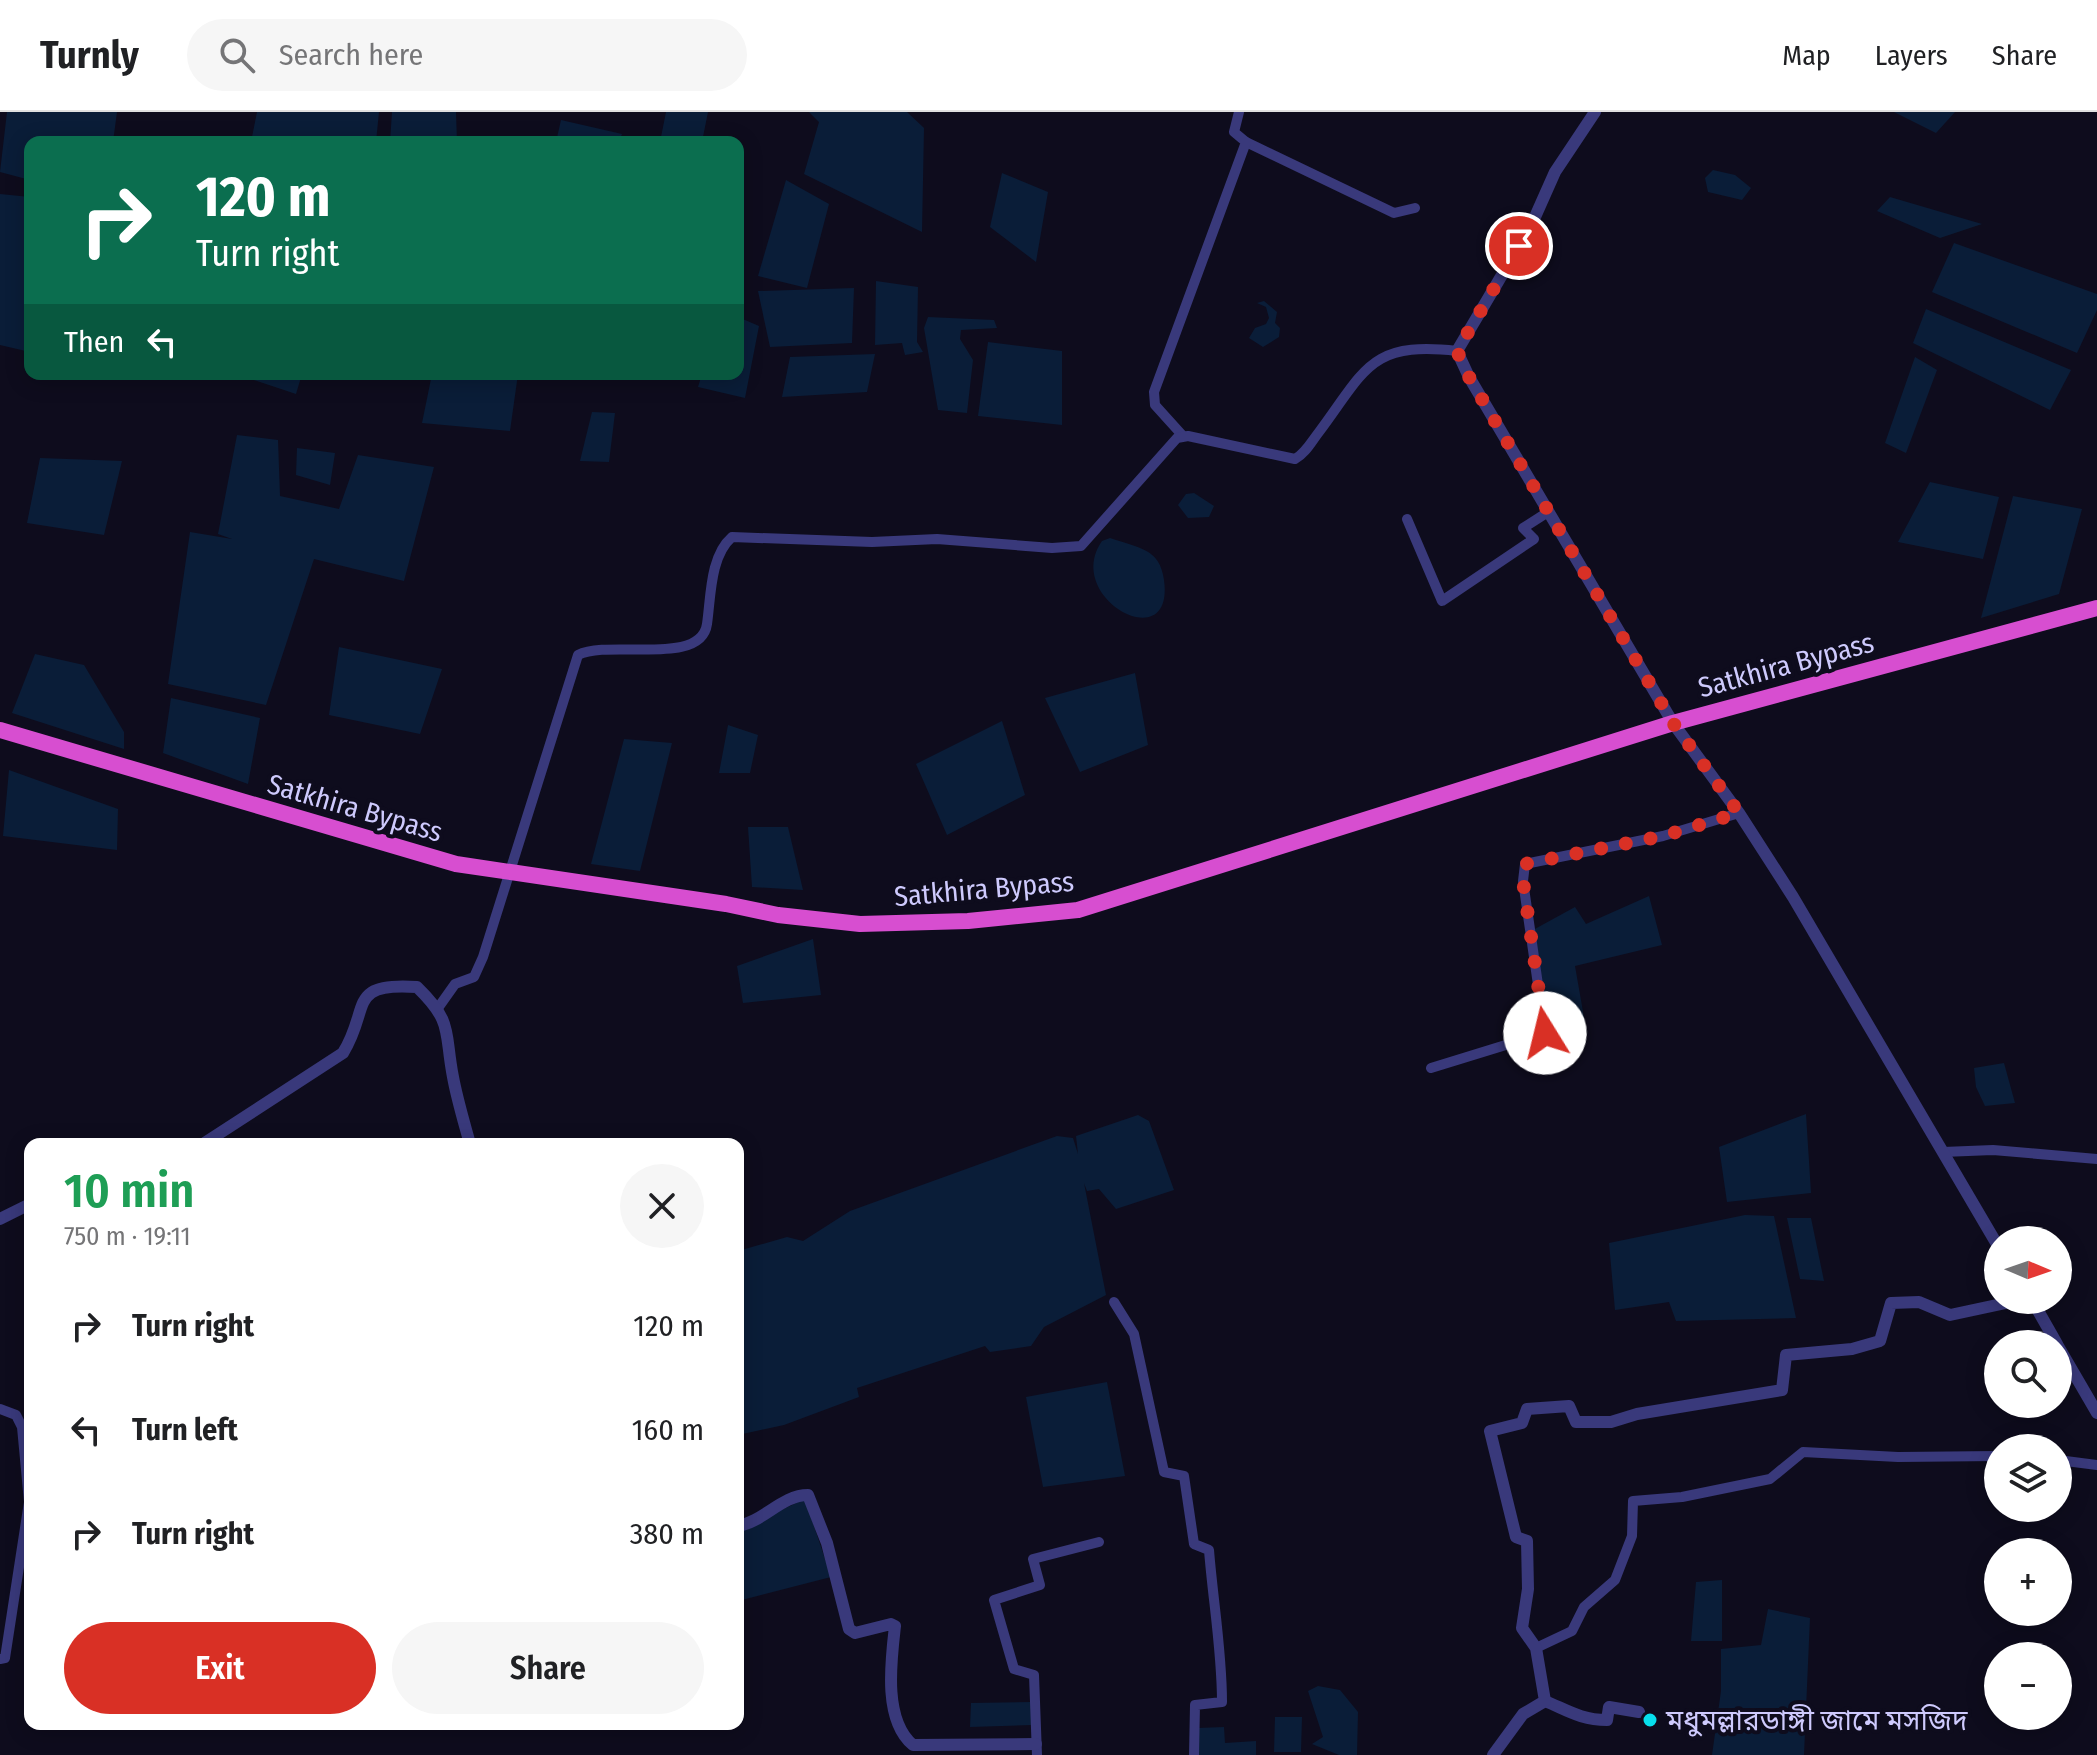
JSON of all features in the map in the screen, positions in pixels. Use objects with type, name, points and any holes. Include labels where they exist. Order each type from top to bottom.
[{"type":"highway","name":"Satkhira Bypass","points":[[0,730],[456,864],[778,915],[860,924],[968,921],[1078,910],[1673,723],[2097,608]]},
{"type":"street","points":[[1239,112],[1234,132],[1246,142],[1394,213],[1415,208]]},
{"type":"street","points":[[1457,351],[1524,238],[1555,172],[1595,112]]},
{"type":"street","points":[[1246,142],[1154,392],[1155,405],[1183,436],[1295,459],[1364,371],[1384,354],[1409,350],[1457,351]]},
{"type":"street","points":[[1457,351],[1469,377],[1673,723],[1739,813],[1793,897],[1986,1226]]},
{"type":"street","points":[[438,1008],[455,984],[474,977],[511,871],[578,655],[593,648],[675,650],[694,644],[706,630],[716,565],[723,544],[732,537],[872,542],[937,539],[1075,547],[1086,542],[1183,436]]},
{"type":"street","points":[[1407,519],[1442,601],[1534,539],[1523,528],[1548,512]]},
{"type":"street","points":[[1431,1068],[1545,1033],[1523,881],[1525,864],[1663,836],[1739,813]]},
{"type":"street","points":[[212,1138],[343,1053],[352,1037],[360,1003],[371,991],[388,985],[417,987],[438,1008],[449,1033],[452,1075],[468,1138]]},
{"type":"street","points":[[1943,1152],[1993,1150],[2097,1159]]},
{"type":"street","points":[[0,1219],[24,1207]]},
{"type":"street","points":[[1114,1302],[1134,1334],[1164,1472],[1184,1476],[1194,1544],[1209,1550],[1214,1622],[1222,1650],[1222,1702],[1195,1705],[1194,1755]]},
{"type":"street","points":[[1639,1712],[1609,1707],[1607,1720],[1592,1720],[1563,1713],[1545,1701],[1536,1648],[1522,1628],[1529,1552],[1527,1541],[1516,1537],[1490,1431],[1522,1423],[1527,1409],[1569,1406],[1576,1422],[1611,1422],[1637,1414],[1782,1390],[1786,1355],[1852,1349],[1880,1341],[1891,1303],[1919,1302],[1950,1315],[1984,1308]]},
{"type":"street","points":[[2072,1369],[2097,1413]]},
{"type":"street","points":[[0,1409],[16,1415],[22,1427],[24,1448]]},
{"type":"street","points":[[1536,1648],[1572,1631],[1584,1607],[1615,1580],[1632,1536],[1633,1501],[1682,1497],[1770,1479],[1803,1452],[1898,1457],[1984,1456]]},
{"type":"street","points":[[2072,1462],[2097,1465]]},
{"type":"street","points":[[744,1525],[753,1523],[781,1504],[808,1495],[827,1543],[849,1629],[855,1633],[891,1624],[895,1626],[891,1664],[897,1724],[913,1745],[1036,1749],[1034,1675],[1014,1669],[994,1600],[1040,1585],[1033,1559],[1099,1542]]},
{"type":"street","points":[[0,1659],[5,1658],[24,1534]]},
{"type":"street","points":[[1493,1755],[1523,1714],[1545,1701]]},
{"type":"water","points":[[7,112],[117,112],[114,136],[24,136],[24,178],[0,172]]},
{"type":"water","points":[[257,112],[379,112],[377,136],[252,136]]},
{"type":"water","points":[[392,112],[456,112],[457,136],[390,136]]},
{"type":"water","points":[[666,112],[708,112],[703,136],[661,136]]},
{"type":"water","points":[[809,112],[907,112],[924,128],[922,232],[804,174],[819,122]]},
{"type":"water","points":[[1894,112],[1955,112],[1936,133]]},
{"type":"water","points":[[561,120],[622,134],[621,136],[557,136]]},
{"type":"water","points":[[1713,170],[1735,175],[1751,188],[1742,200],[1708,192],[1705,178]]},
{"type":"water","points":[[1002,173],[1048,192],[1036,262],[990,227]]},
{"type":"water","points":[[786,180],[829,204],[807,288],[758,276]]},
{"type":"water","points":[[0,194],[24,196],[24,351],[0,345]]},
{"type":"water","points":[[1890,197],[1982,224],[1940,238],[1877,211]]},
{"type":"water","points":[[1954,243],[2097,294],[2097,310],[2077,353],[1932,292]]},
{"type":"water","points":[[876,281],[918,287],[917,342],[923,352],[905,355],[902,343],[875,345]]},
{"type":"water","points":[[854,288],[852,343],[770,347],[758,291]]},
{"type":"water","points":[[1264,301],[1277,312],[1275,323],[1280,328],[1279,337],[1263,347],[1249,338],[1255,328],[1266,324],[1269,318],[1266,307],[1257,303]]},
{"type":"water","points":[[1926,309],[2071,370],[2050,410],[1913,343]]},
{"type":"water","points":[[928,317],[994,320],[997,328],[961,330],[960,339],[973,360],[967,413],[938,410],[924,328]]},
{"type":"water","points":[[744,320],[759,326],[745,398],[698,387],[700,380],[744,380]]},
{"type":"water","points":[[988,342],[1062,351],[1062,425],[978,416]]},
{"type":"water","points":[[875,354],[867,392],[782,397],[790,357]]},
{"type":"water","points":[[1915,357],[1937,370],[1906,453],[1885,443]]},
{"type":"water","points":[[254,380],[300,380],[296,394]]},
{"type":"water","points":[[431,380],[517,380],[510,431],[422,423]]},
{"type":"water","points":[[592,412],[615,413],[609,462],[580,461]]},
{"type":"water","points":[[237,435],[278,440],[280,496],[339,509],[358,455],[434,467],[404,581],[314,559],[266,705],[168,684],[190,532],[232,539],[218,534]]},
{"type":"water","points":[[297,448],[335,453],[330,485],[296,475]]},
{"type":"water","points":[[40,458],[122,461],[104,535],[27,523]]},
{"type":"water","points":[[1930,482],[1999,497],[1983,559],[1898,542]]},
{"type":"water","points":[[1194,493],[1214,506],[1209,517],[1188,518],[1178,505],[1186,494]]},
{"type":"water","points":[[2013,496],[2082,509],[2059,594],[1981,618]]},
{"type":"water","points":[[1110,538],[1138,547],[1158,561],[1164,580],[1163,603],[1153,615],[1139,617],[1122,612],[1107,599],[1096,582],[1094,562],[1102,541]]},
{"type":"water","points":[[339,647],[442,669],[420,734],[329,715]]},
{"type":"water","points":[[35,654],[84,665],[124,732],[124,749],[12,713]]},
{"type":"water","points":[[1135,673],[1148,745],[1080,772],[1045,698]]},
{"type":"water","points":[[171,698],[260,718],[248,784],[163,753]]},
{"type":"water","points":[[1002,721],[1025,795],[947,835],[916,764]]},
{"type":"water","points":[[728,725],[758,735],[750,773],[719,773]]},
{"type":"water","points":[[624,739],[672,743],[640,871],[591,864]]},
{"type":"water","points":[[9,770],[118,809],[117,850],[3,836]]},
{"type":"water","points":[[748,827],[788,827],[803,890],[752,887]]},
{"type":"water","points":[[1649,896],[1662,945],[1575,966],[1585,1023],[1550,1027],[1533,930],[1575,907],[1586,924]]},
{"type":"water","points":[[813,939],[821,995],[743,1003],[737,966]]},
{"type":"water","points":[[2004,1063],[2015,1103],[1985,1106],[1976,1087],[1974,1068]]},
{"type":"water","points":[[1806,1114],[1811,1193],[1727,1202],[1719,1147]]},
{"type":"water","points":[[1138,1115],[1149,1121],[1174,1190],[1116,1209],[1099,1189],[1087,1191],[1084,1183],[1106,1295],[1044,1327],[1031,1346],[990,1352],[985,1346],[857,1388],[859,1397],[784,1425],[744,1434],[744,1249],[787,1237],[803,1241],[850,1211],[1057,1136],[1073,1138],[1078,1154],[1076,1136]]},
{"type":"water","points":[[1745,1215],[1774,1216],[1796,1318],[1676,1321],[1669,1302],[1615,1310],[1609,1243]]},
{"type":"water","points":[[1787,1218],[1811,1218],[1824,1281],[1800,1279]]},
{"type":"water","points":[[1107,1382],[1125,1476],[1043,1487],[1026,1397]]},
{"type":"water","points":[[805,1499],[831,1577],[744,1599],[744,1527]]},
{"type":"water","points":[[1722,1580],[1722,1641],[1691,1641],[1696,1582]]},
{"type":"water","points":[[1768,1609],[1810,1618],[1804,1755],[1712,1755],[1721,1691],[1721,1649],[1761,1645]]},
{"type":"water","points":[[1318,1686],[1340,1690],[1358,1712],[1357,1755],[1339,1755],[1312,1744],[1323,1737],[1308,1691]]},
{"type":"water","points":[[1031,1702],[1032,1725],[970,1727],[971,1703]]},
{"type":"water","points":[[1275,1717],[1302,1717],[1301,1752],[1274,1752]]},
{"type":"water","points":[[1224,1727],[1225,1743],[1256,1741],[1256,1755],[1199,1755],[1198,1728]]},
{"type":"place","name":"মধুমল্লারডাঙ্গী জামে মসজিদ","points":[[1650,1720]]},
{"type":"route","points":[[1519,246],[1457,351],[1469,377],[1673,723],[1739,813],[1663,836],[1525,864],[1523,881],[1545,1033]]}]
